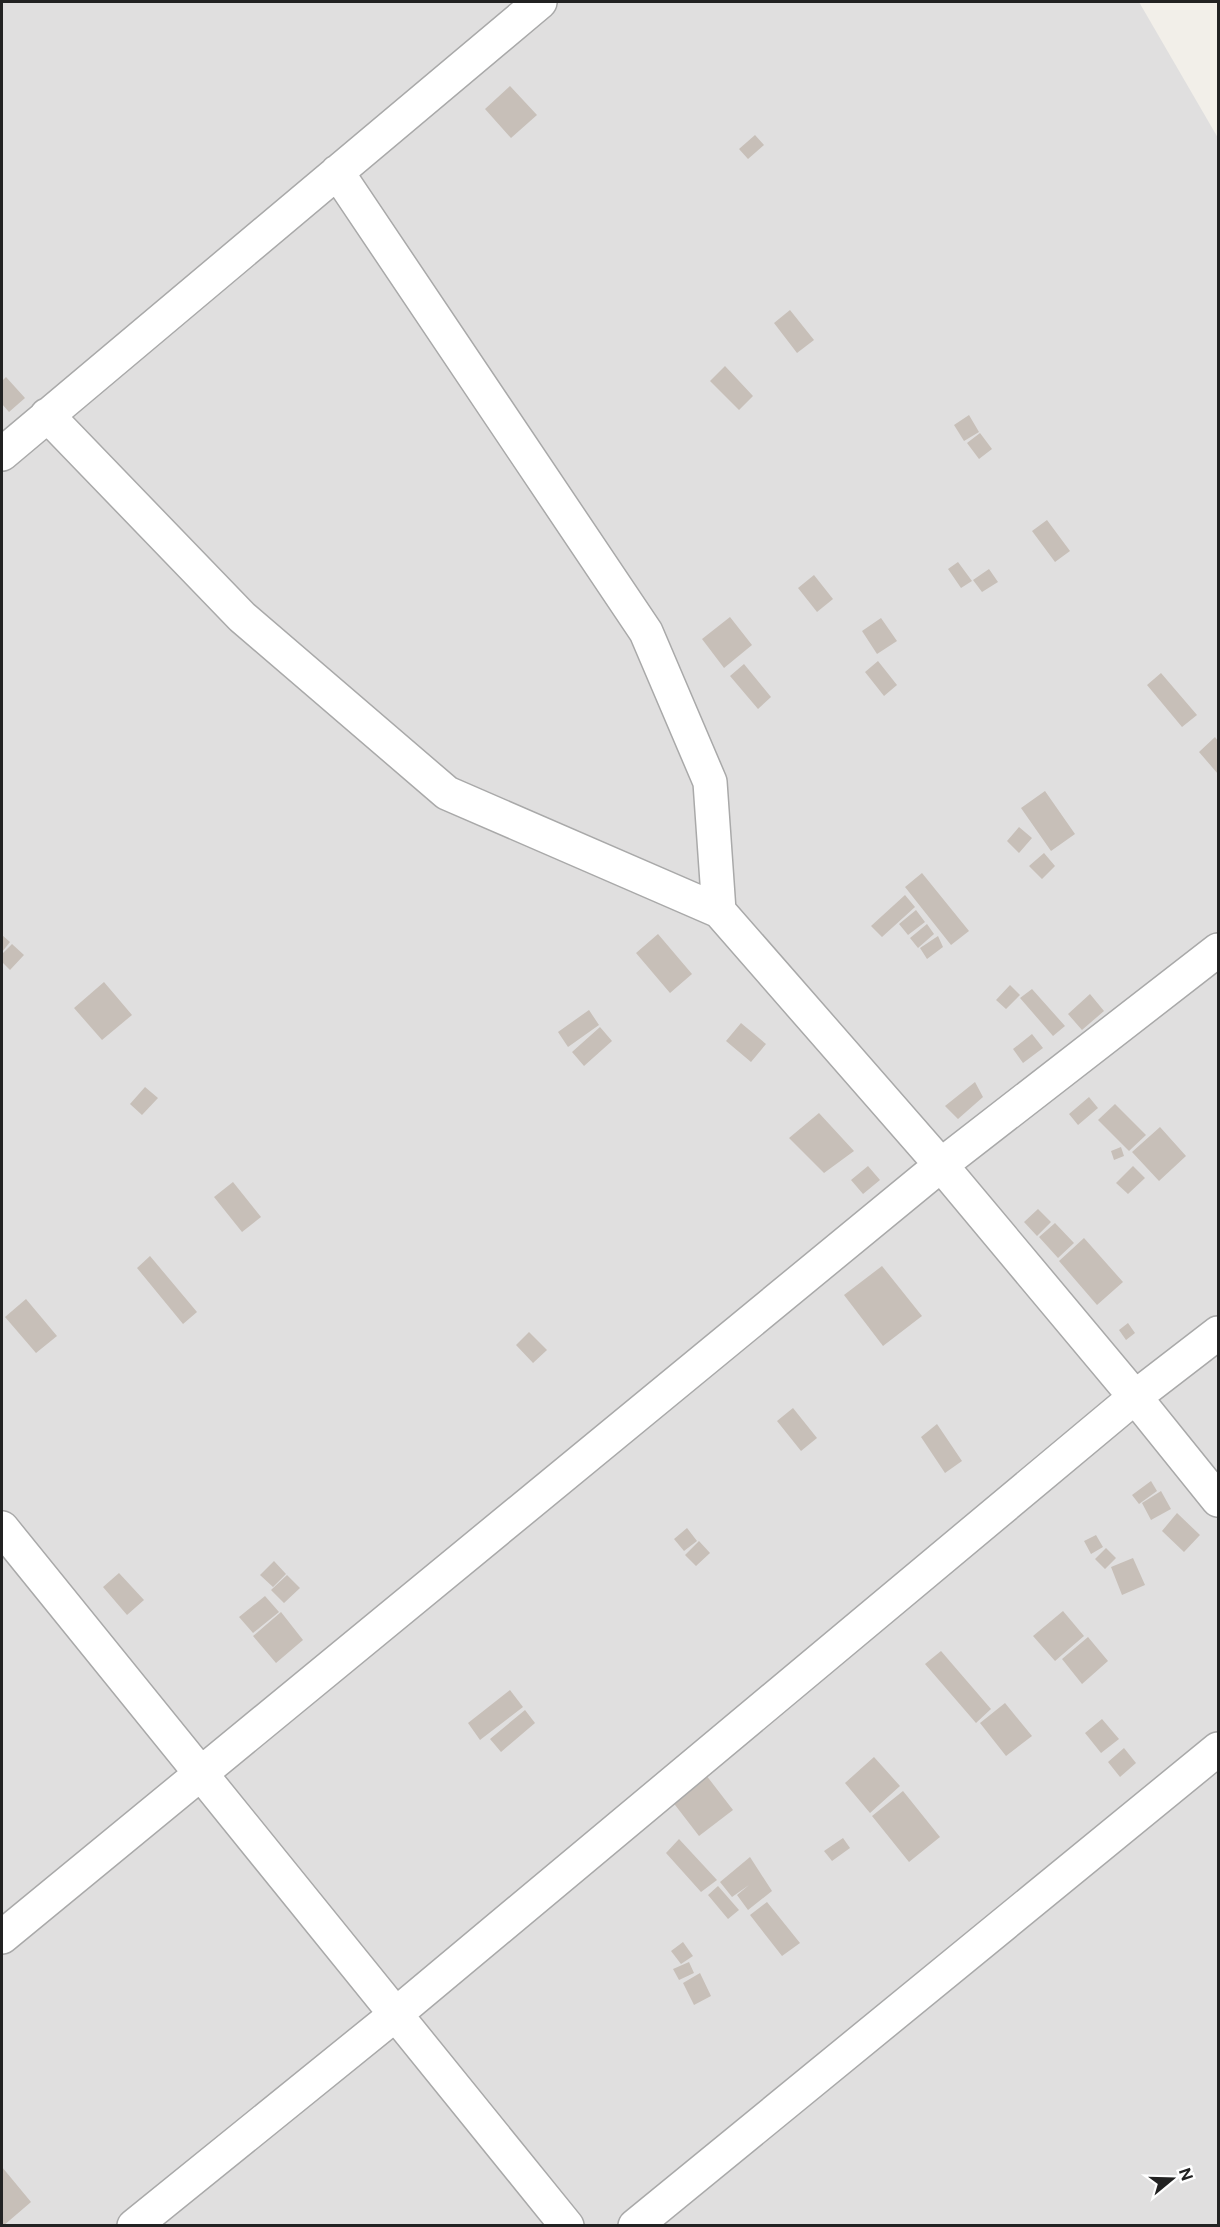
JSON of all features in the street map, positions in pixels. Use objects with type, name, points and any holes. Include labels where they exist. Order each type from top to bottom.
[{"type":"street","points":[[2,453],[540,2]]},
{"type":"street","points":[[337,172],[646,632],[710,782],[719,911]]},
{"type":"street","points":[[47,415],[242,617],[447,793],[719,911],[941,1166],[1136,1396],[1218,1500]]},
{"type":"street","points":[[2,1937],[941,1166],[1218,950]]},
{"type":"street","points":[[134,2226],[396,2014],[1136,1396],[1218,1333]]},
{"type":"street","points":[[2,1527],[567,2226]]},
{"type":"street","points":[[635,2226],[1218,1749]]},
{"type":"shaded area","points":[[2,2],[1139,2],[1218,138],[1218,2225],[2,2226]]},
{"type":"building","points":[[510,86],[537,115],[511,138],[485,109]]},
{"type":"building","points":[[755,135],[764,145],[748,159],[739,149]]},
{"type":"building","points":[[790,310],[814,340],[797,353],[774,323]]},
{"type":"building","points":[[725,366],[753,396],[739,410],[710,381]]},
{"type":"building","points":[[6,377],[25,398],[9,412],[2,404],[2,381]]},
{"type":"building","points":[[969,415],[979,432],[964,441],[954,425]]},
{"type":"building","points":[[980,433],[992,449],[979,459],[967,443]]},
{"type":"building","points":[[1047,520],[1070,551],[1055,562],[1032,531]]},
{"type":"building","points":[[958,562],[972,581],[961,588],[948,569]]},
{"type":"building","points":[[989,569],[998,582],[982,592],[973,580]]},
{"type":"building","points":[[814,575],[833,599],[817,612],[798,588]]},
{"type":"building","points":[[730,617],[752,645],[724,668],[702,639]]},
{"type":"building","points":[[881,618],[897,641],[877,654],[862,631]]},
{"type":"building","points":[[878,661],[897,685],[884,696],[865,672]]},
{"type":"building","points":[[744,664],[771,697],[758,709],[730,676]]},
{"type":"building","points":[[1161,673],[1197,715],[1182,727],[1147,685]]},
{"type":"building","points":[[1215,737],[1218,741],[1218,774],[1199,752]]},
{"type":"building","points":[[1045,791],[1075,834],[1051,851],[1021,808]]},
{"type":"building","points":[[1019,827],[1032,838],[1019,853],[1007,841]]},
{"type":"building","points":[[1044,853],[1055,866],[1042,879],[1029,866]]},
{"type":"building","points":[[922,873],[969,931],[951,945],[905,887]]},
{"type":"building","points":[[905,895],[915,907],[882,937],[871,926]]},
{"type":"building","points":[[916,910],[925,922],[908,935],[899,924]]},
{"type":"building","points":[[927,924],[934,934],[918,948],[910,938]]},
{"type":"building","points":[[658,934],[692,974],[670,993],[636,953]]},
{"type":"building","points":[[2,935],[10,942],[2,952]]},
{"type":"building","points":[[938,936],[943,947],[927,959],[920,948]]},
{"type":"building","points":[[12,944],[24,955],[10,970],[2,962],[2,954]]},
{"type":"building","points":[[104,982],[132,1015],[102,1040],[74,1008]]},
{"type":"building","points":[[1010,985],[1020,995],[1006,1009],[996,1000]]},
{"type":"building","points":[[1032,989],[1065,1026],[1053,1036],[1020,998]]},
{"type":"building","points":[[1090,994],[1104,1011],[1082,1030],[1068,1014]]},
{"type":"building","points":[[589,1010],[599,1025],[568,1047],[558,1032]]},
{"type":"building","points":[[741,1023],[766,1044],[751,1062],[726,1041]]},
{"type":"building","points":[[600,1027],[612,1041],[584,1066],[572,1052]]},
{"type":"building","points":[[1032,1034],[1043,1048],[1023,1063],[1013,1049]]},
{"type":"building","points":[[975,1082],[983,1097],[958,1119],[945,1106]]},
{"type":"building","points":[[145,1087],[158,1098],[142,1115],[130,1104]]},
{"type":"building","points":[[1089,1097],[1098,1108],[1078,1125],[1069,1114]]},
{"type":"building","points":[[1115,1104],[1146,1135],[1129,1151],[1098,1120]]},
{"type":"building","points":[[819,1113],[854,1151],[824,1173],[789,1138]]},
{"type":"building","points":[[1160,1127],[1186,1156],[1159,1181],[1132,1152]]},
{"type":"building","points":[[1121,1147],[1124,1156],[1114,1160],[1111,1151]]},
{"type":"building","points":[[868,1166],[880,1180],[863,1194],[851,1180]]},
{"type":"building","points":[[1133,1166],[1145,1178],[1128,1194],[1116,1183]]},
{"type":"building","points":[[233,1182],[261,1217],[242,1232],[214,1197]]},
{"type":"building","points":[[1038,1209],[1051,1222],[1037,1236],[1024,1222]]},
{"type":"building","points":[[1055,1223],[1074,1243],[1058,1258],[1039,1237]]},
{"type":"building","points":[[1084,1238],[1123,1282],[1097,1305],[1059,1261]]},
{"type":"building","points":[[150,1256],[197,1312],[183,1324],[137,1268]]},
{"type":"building","points":[[882,1266],[922,1316],[883,1346],[844,1295]]},
{"type":"building","points":[[26,1299],[57,1336],[36,1353],[5,1317]]},
{"type":"building","points":[[1128,1323],[1135,1333],[1126,1340],[1119,1330]]},
{"type":"building","points":[[529,1332],[547,1350],[533,1363],[516,1345]]},
{"type":"building","points":[[793,1408],[817,1438],[801,1451],[777,1421]]},
{"type":"building","points":[[937,1424],[962,1461],[945,1473],[921,1437]]},
{"type":"building","points":[[1151,1481],[1157,1491],[1139,1504],[1132,1495]]},
{"type":"building","points":[[1161,1491],[1171,1509],[1151,1520],[1142,1503]]},
{"type":"building","points":[[1177,1513],[1200,1535],[1184,1552],[1162,1531]]},
{"type":"building","points":[[687,1528],[697,1541],[684,1551],[674,1539]]},
{"type":"building","points":[[1096,1535],[1103,1547],[1091,1554],[1084,1541]]},
{"type":"building","points":[[699,1541],[710,1553],[696,1566],[685,1555]]},
{"type":"building","points":[[1106,1548],[1116,1558],[1105,1569],[1095,1559]]},
{"type":"building","points":[[1133,1558],[1145,1585],[1122,1595],[1111,1567]]},
{"type":"building","points":[[274,1561],[286,1574],[273,1587],[260,1575]]},
{"type":"building","points":[[119,1573],[144,1600],[127,1615],[103,1587]]},
{"type":"building","points":[[287,1575],[300,1588],[284,1603],[271,1590]]},
{"type":"building","points":[[265,1596],[279,1612],[253,1633],[239,1617]]},
{"type":"building","points":[[1063,1611],[1084,1636],[1055,1661],[1033,1636]]},
{"type":"building","points":[[281,1612],[303,1640],[276,1663],[253,1636]]},
{"type":"building","points":[[1088,1637],[1108,1661],[1082,1684],[1062,1659]]},
{"type":"building","points":[[941,1651],[991,1709],[976,1723],[925,1664]]},
{"type":"building","points":[[510,1690],[523,1707],[480,1740],[468,1723]]},
{"type":"building","points":[[1005,1703],[1032,1736],[1006,1756],[980,1723]]},
{"type":"building","points":[[525,1710],[535,1723],[501,1752],[490,1739]]},
{"type":"building","points":[[1102,1719],[1119,1739],[1101,1753],[1085,1733]]},
{"type":"building","points":[[1124,1748],[1136,1763],[1120,1777],[1108,1762]]},
{"type":"building","points":[[874,1757],[900,1786],[870,1813],[845,1783]]},
{"type":"building","points":[[706,1775],[733,1810],[699,1836],[672,1801]]},
{"type":"building","points":[[903,1791],[940,1837],[909,1862],[872,1816]]},
{"type":"building","points":[[843,1838],[850,1848],[832,1861],[824,1851]]},
{"type":"building","points":[[679,1839],[717,1880],[701,1892],[666,1853]]},
{"type":"building","points":[[750,1857],[772,1891],[748,1910],[737,1895],[749,1885],[732,1897],[720,1882]]},
{"type":"building","points":[[718,1886],[739,1910],[728,1919],[708,1895]]},
{"type":"building","points":[[767,1902],[800,1943],[782,1956],[750,1915]]},
{"type":"building","points":[[683,1942],[693,1956],[681,1964],[671,1951]]},
{"type":"building","points":[[689,1962],[694,1973],[679,1980],[673,1969]]},
{"type":"building","points":[[700,1973],[711,1996],[694,2005],[683,1983]]},
{"type":"building","points":[[2,2167],[31,2202],[3,2226],[2,2226]]}]
